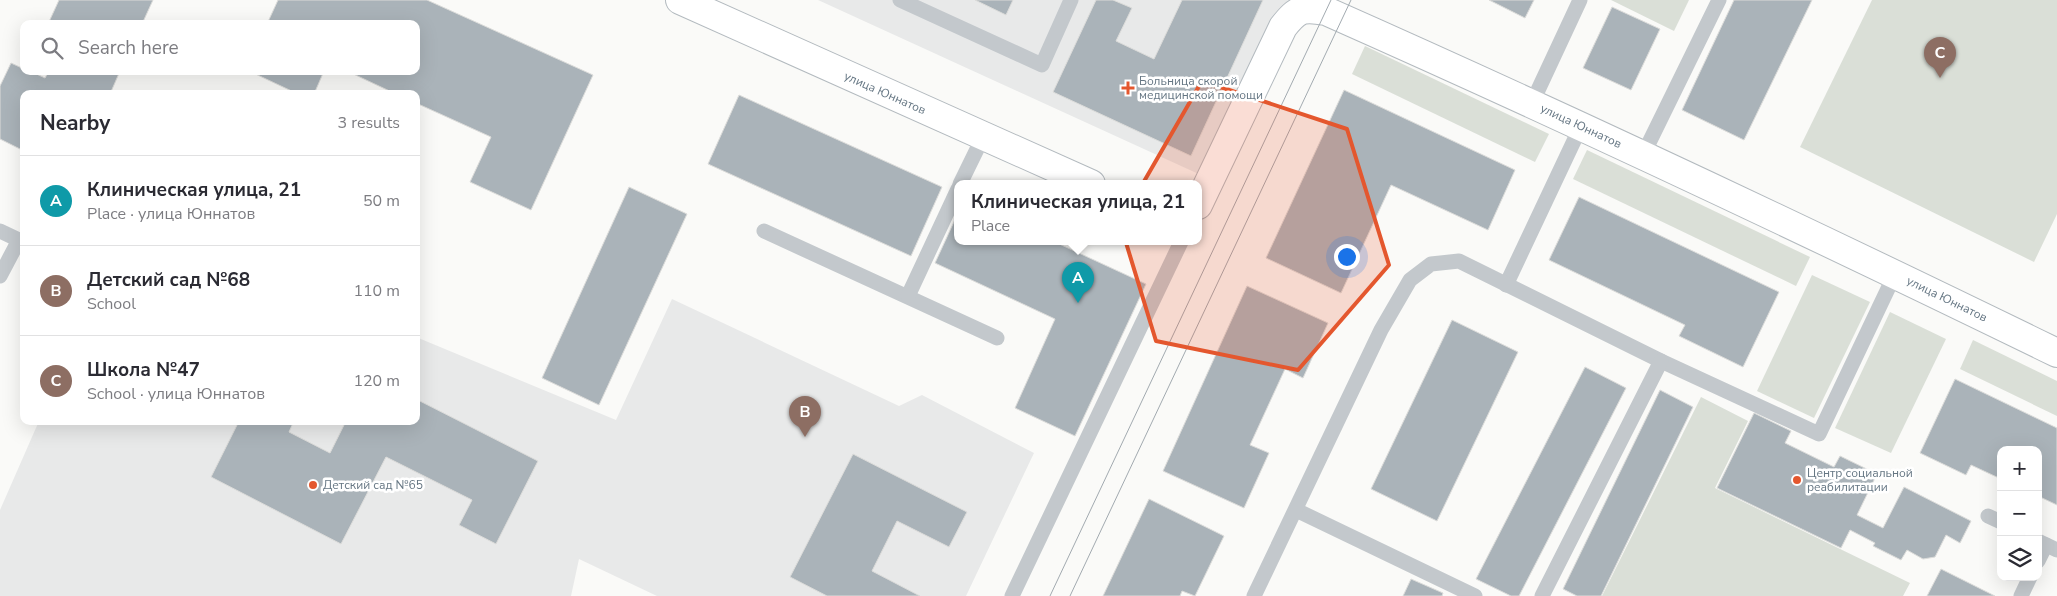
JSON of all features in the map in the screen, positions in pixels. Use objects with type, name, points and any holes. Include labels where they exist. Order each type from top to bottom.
[{"type":"street","name":"улица Юннатов","points":[[680,0],[1082,180]]},
{"type":"street","name":"улица Юннатов","points":[[1202,197],[1283,27],[1296,12],[1305,8],[1326,11],[1532,103],[1895,274],[2057,353]]},
{"type":"lane","points":[[900,0],[1042,65],[1071,0]]},
{"type":"lane","points":[[1532,103],[1580,0]]},
{"type":"lane","points":[[1643,155],[1719,0]]},
{"type":"lane","points":[[1506,285],[1581,126]]},
{"type":"lane","points":[[962,180],[983,137]]},
{"type":"lane","points":[[908,296],[954,198]]},
{"type":"lane","points":[[0,231],[19,240],[0,276]]},
{"type":"lane","points":[[764,231],[997,338]]},
{"type":"lane","points":[[1012,596],[1180,245]]},
{"type":"lane","points":[[1254,596],[1381,330],[1410,280],[1431,264],[1459,261],[1662,361],[1819,434],[1895,274]]},
{"type":"lane","points":[[1542,596],[1662,361]]},
{"type":"lane","points":[[1296,510],[1475,596]]},
{"type":"lane","points":[[2021,596],[2028,581]]},
{"type":"highlighted area","points":[[1202,81],[1347,129],[1389,265],[1298,370],[1156,341],[1120,223]]},
{"type":"shaded area","name":"Больница скорой медицинской помощи","points":[[818,0],[1288,0],[1203,176]]},
{"type":"shaded area","points":[[1611,0],[1689,0],[1674,31]]},
{"type":"shaded area","points":[[1872,0],[2057,0],[2057,214],[2034,262],[1800,147]]},
{"type":"shaded area","points":[[1365,46],[1549,134],[1535,162],[1352,74]]},
{"type":"shaded area","points":[[1587,150],[1810,257],[1796,286],[1573,179]]},
{"type":"shaded area","points":[[1812,275],[1870,302],[1814,418],[1757,391]]},
{"type":"shaded area","points":[[672,299],[899,406],[922,395],[1034,453],[966,596],[657,596],[579,559],[571,596],[0,596],[0,510],[37,425],[420,425],[420,339],[616,420]]},
{"type":"shaded area","points":[[1890,312],[1946,339],[1891,453],[1835,428]]},
{"type":"shaded area","points":[[1973,340],[2057,381],[2057,416],[1960,369]]},
{"type":"shaded area","points":[[1701,397],[1748,421],[1715,488],[1910,583],[1903,596],[1602,596]]},
{"type":"building","points":[[59,0],[153,0],[144,20],[50,20]]},
{"type":"building","points":[[278,0],[427,0],[593,75],[531,210],[470,182],[491,137],[420,105],[420,90],[387,90],[356,75],[420,75],[420,20],[269,20]]},
{"type":"building","points":[[975,0],[1013,0],[1006,15]]},
{"type":"building","points":[[1096,0],[1113,0],[1132,8],[1116,41],[1154,59],[1182,0],[1263,0],[1191,156],[1053,92]]},
{"type":"building","points":[[1489,0],[1534,0],[1525,18]]},
{"type":"building","points":[[1734,0],[1812,0],[1744,140],[1682,110]]},
{"type":"building","points":[[1612,7],[1660,29],[1631,90],[1583,68]]},
{"type":"building","points":[[11,63],[20,67],[20,75],[39,75],[45,78],[47,75],[118,75],[112,90],[20,90],[20,149],[0,139],[0,86]]},
{"type":"building","points":[[258,75],[322,75],[316,90],[289,90]]},
{"type":"building","points":[[1344,90],[1515,170],[1488,230],[1391,185],[1341,293],[1266,258]]},
{"type":"building","points":[[739,95],[942,187],[911,256],[708,164]]},
{"type":"building","points":[[629,187],[687,214],[599,405],[542,378]]},
{"type":"building","points":[[1579,197],[1779,292],[1743,367],[1679,336],[1685,325],[1549,260]]},
{"type":"building","points":[[954,222],[954,245],[1062,245],[1146,284],[1075,436],[1015,408],[1055,319],[935,263]]},
{"type":"building","points":[[1247,286],[1328,323],[1303,378],[1285,369],[1250,445],[1269,453],[1244,508],[1163,471]]},
{"type":"building","points":[[1452,320],[1518,352],[1437,521],[1371,489]]},
{"type":"building","points":[[1585,367],[1626,388],[1519,596],[1511,596],[1476,579]]},
{"type":"building","points":[[1955,379],[2057,428],[2057,505],[2042,498],[2042,446],[1997,446],[1997,477],[1971,465],[1966,475],[1920,453]]},
{"type":"building","points":[[1660,390],[1693,407],[1601,596],[1577,596],[1563,589]]},
{"type":"building","points":[[420,401],[538,461],[496,544],[459,525],[472,500],[386,457],[341,544],[211,477],[237,425],[292,425],[289,432],[330,453],[344,425],[420,425]]},
{"type":"building","name":"Центр социальной реабилитации","points":[[1754,413],[1791,431],[1785,443],[1834,467],[1840,456],[1877,474],[1857,515],[1883,528],[1904,487],[1971,521],[1960,543],[1946,535],[1935,557],[1923,559],[1907,550],[1901,560],[1873,546],[1875,543],[1850,530],[1841,548],[1717,488]]},
{"type":"building","points":[[853,454],[967,512],[949,547],[897,521],[872,571],[920,596],[827,596],[790,577]]},
{"type":"building","points":[[1149,499],[1224,536],[1195,596],[1182,591],[1180,596],[1103,596]]},
{"type":"building","points":[[1941,569],[1995,596],[1927,596]]},
{"type":"building","points":[[1411,579],[1443,593],[1442,596],[1403,596]]},
{"type":"tram line","points":[[1050,596],[1331,0]]},
{"type":"tram line","points":[[1070,596],[1351,0]]},
{"type":"place","name":"Школа №47","points":[[1940,78]]},
{"type":"place","name":"Больница скорой медицинской помощи","points":[[1128,88]]},
{"type":"place","name":"Клиническая улица, 21","points":[[1078,303]]},
{"type":"place","name":"Детский сад №68","points":[[805,437]]},
{"type":"place","name":"Центр социальной реабилитации","points":[[1797,480]]},
{"type":"place","name":"Детский сад №65","points":[[313,485]]}]
